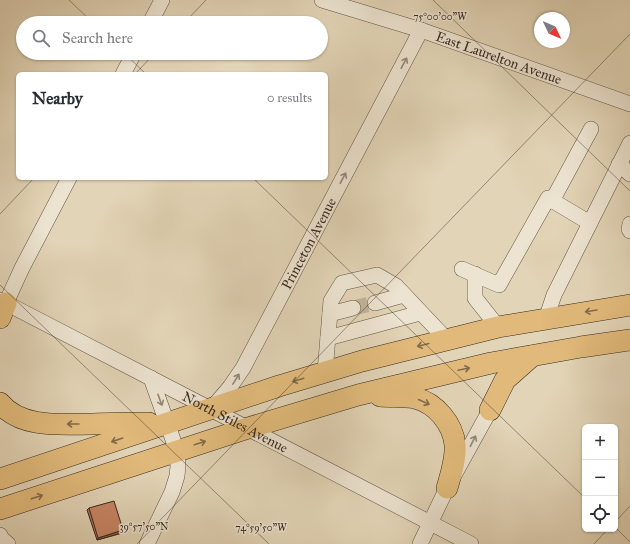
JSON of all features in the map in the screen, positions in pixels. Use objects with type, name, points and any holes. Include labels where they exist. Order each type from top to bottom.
[{"type":"highway","points":[[0,479],[325,372],[446,339],[498,327],[630,305]]},
{"type":"highway","points":[[0,509],[248,428],[358,395],[453,372],[533,355],[630,340]]},
{"type":"highway","points":[[490,410],[505,380],[533,355]]},
{"type":"highway","points":[[358,395],[415,398],[430,405],[442,415],[453,435],[455,446],[453,468],[447,488]]},
{"type":"highway","points":[[0,403],[12,413],[23,418],[49,423],[168,423]]},
{"type":"street","points":[[154,16],[162,0]]},
{"type":"street","name":"East Laurelton Avenue","points":[[322,0],[421,30],[630,104]]},
{"type":"street","name":"Princeton Avenue","points":[[211,409],[230,387],[242,368],[421,30]]},
{"type":"street","points":[[125,72],[131,60]]},
{"type":"street","points":[[552,201],[591,129]]},
{"type":"street","points":[[548,318],[554,295],[590,223],[625,169],[630,143]]},
{"type":"street","points":[[2,307],[68,180]]},
{"type":"street","points":[[498,327],[475,298],[468,272],[499,285],[548,198],[590,223]]},
{"type":"street","points":[[630,224],[630,231]]},
{"type":"street","points":[[325,372],[331,301],[342,283],[377,274],[396,286],[446,339]]},
{"type":"street","points":[[376,303],[404,295]]},
{"type":"street","name":"North Stiles Avenue","points":[[2,307],[152,378],[470,544]]},
{"type":"street","points":[[330,314],[353,308]]},
{"type":"street","points":[[328,338],[420,313]]},
{"type":"street","points":[[147,544],[175,484],[178,466],[177,451],[152,378]]},
{"type":"street","points":[[420,544],[447,488],[490,410]]},
{"type":"street","points":[[0,535],[8,544]]},
{"type":"building","points":[[114,501],[123,530],[98,538],[89,508]]},
{"type":"tunnel","points":[[353,308],[375,303]]}]
